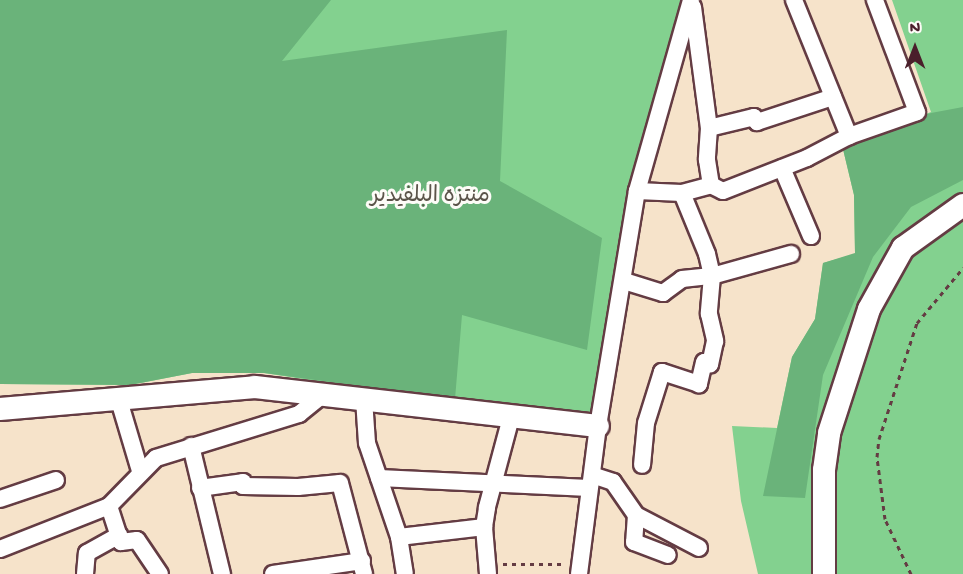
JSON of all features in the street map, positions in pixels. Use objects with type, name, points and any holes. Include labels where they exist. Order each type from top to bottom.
[{"type":"street","points":[[692,0],[709,128],[707,160],[711,185]]},
{"type":"street","points":[[579,569],[598,426],[624,281],[637,191],[692,0]]},
{"type":"street","points":[[794,0],[849,136]]},
{"type":"street","points":[[637,191],[682,193],[711,185],[723,191],[782,168],[849,136],[918,111],[875,0]]},
{"type":"street","points":[[709,128],[754,117],[757,122],[833,97]]},
{"type":"street","points":[[782,168],[811,236]]},
{"type":"street","points":[[642,465],[646,423],[662,372],[699,384],[704,362],[710,364],[715,341],[709,314],[712,276],[707,254],[682,193]]},
{"type":"street","points":[[824,574],[824,470],[829,433],[869,309],[903,248],[963,205]]},
{"type":"street","points":[[624,281],[663,293],[682,279],[712,276],[791,254]]},
{"type":"street","points":[[0,409],[118,397],[255,387],[512,414],[598,426]]},
{"type":"street","points":[[1,545],[109,506],[140,471],[156,458],[299,414],[325,393]]},
{"type":"street","points":[[118,397],[140,471]]},
{"type":"street","points":[[364,399],[367,443],[399,537],[405,574]]},
{"type":"street","points":[[487,569],[484,527],[490,486],[512,414]]},
{"type":"street","points":[[191,446],[222,574]]},
{"type":"street","points":[[379,478],[490,486],[613,482],[636,515],[699,549]]},
{"type":"street","points":[[0,499],[56,480]]},
{"type":"street","points":[[200,488],[243,482],[243,486],[298,487],[340,483],[363,568],[273,574]]},
{"type":"street","points":[[109,506],[121,542],[137,540],[160,574]]},
{"type":"street","points":[[636,515],[634,542],[668,555]]},
{"type":"street","points":[[399,537],[484,527]]},
{"type":"street","points":[[85,574],[87,553],[119,535]]},
{"type":"path","points":[[911,574],[885,519],[877,457],[879,439],[917,322],[963,268]]},
{"type":"path","points":[[487,569],[579,569]]},
{"type":"green space","name":"منتزه البلفيدير","points":[[0,0],[684,0],[646,123],[595,413],[406,395],[264,373],[192,373],[130,385],[0,384]]},
{"type":"green space","name":"منتزه البلفيدير","points":[[0,0],[331,0],[282,61],[507,30],[500,181],[602,238],[587,350],[462,315],[455,399],[264,373],[192,373],[130,385],[0,384]]},
{"type":"green space","points":[[892,0],[963,0],[963,574],[758,574],[741,501],[732,426],[777,428],[792,357],[815,319],[823,263],[855,254],[854,195],[842,145],[931,112]]},
{"type":"green space","points":[[963,107],[963,180],[911,207],[873,257],[823,375],[805,498],[763,496],[792,357],[815,319],[823,263],[855,253],[854,195],[842,145],[931,113]]}]
